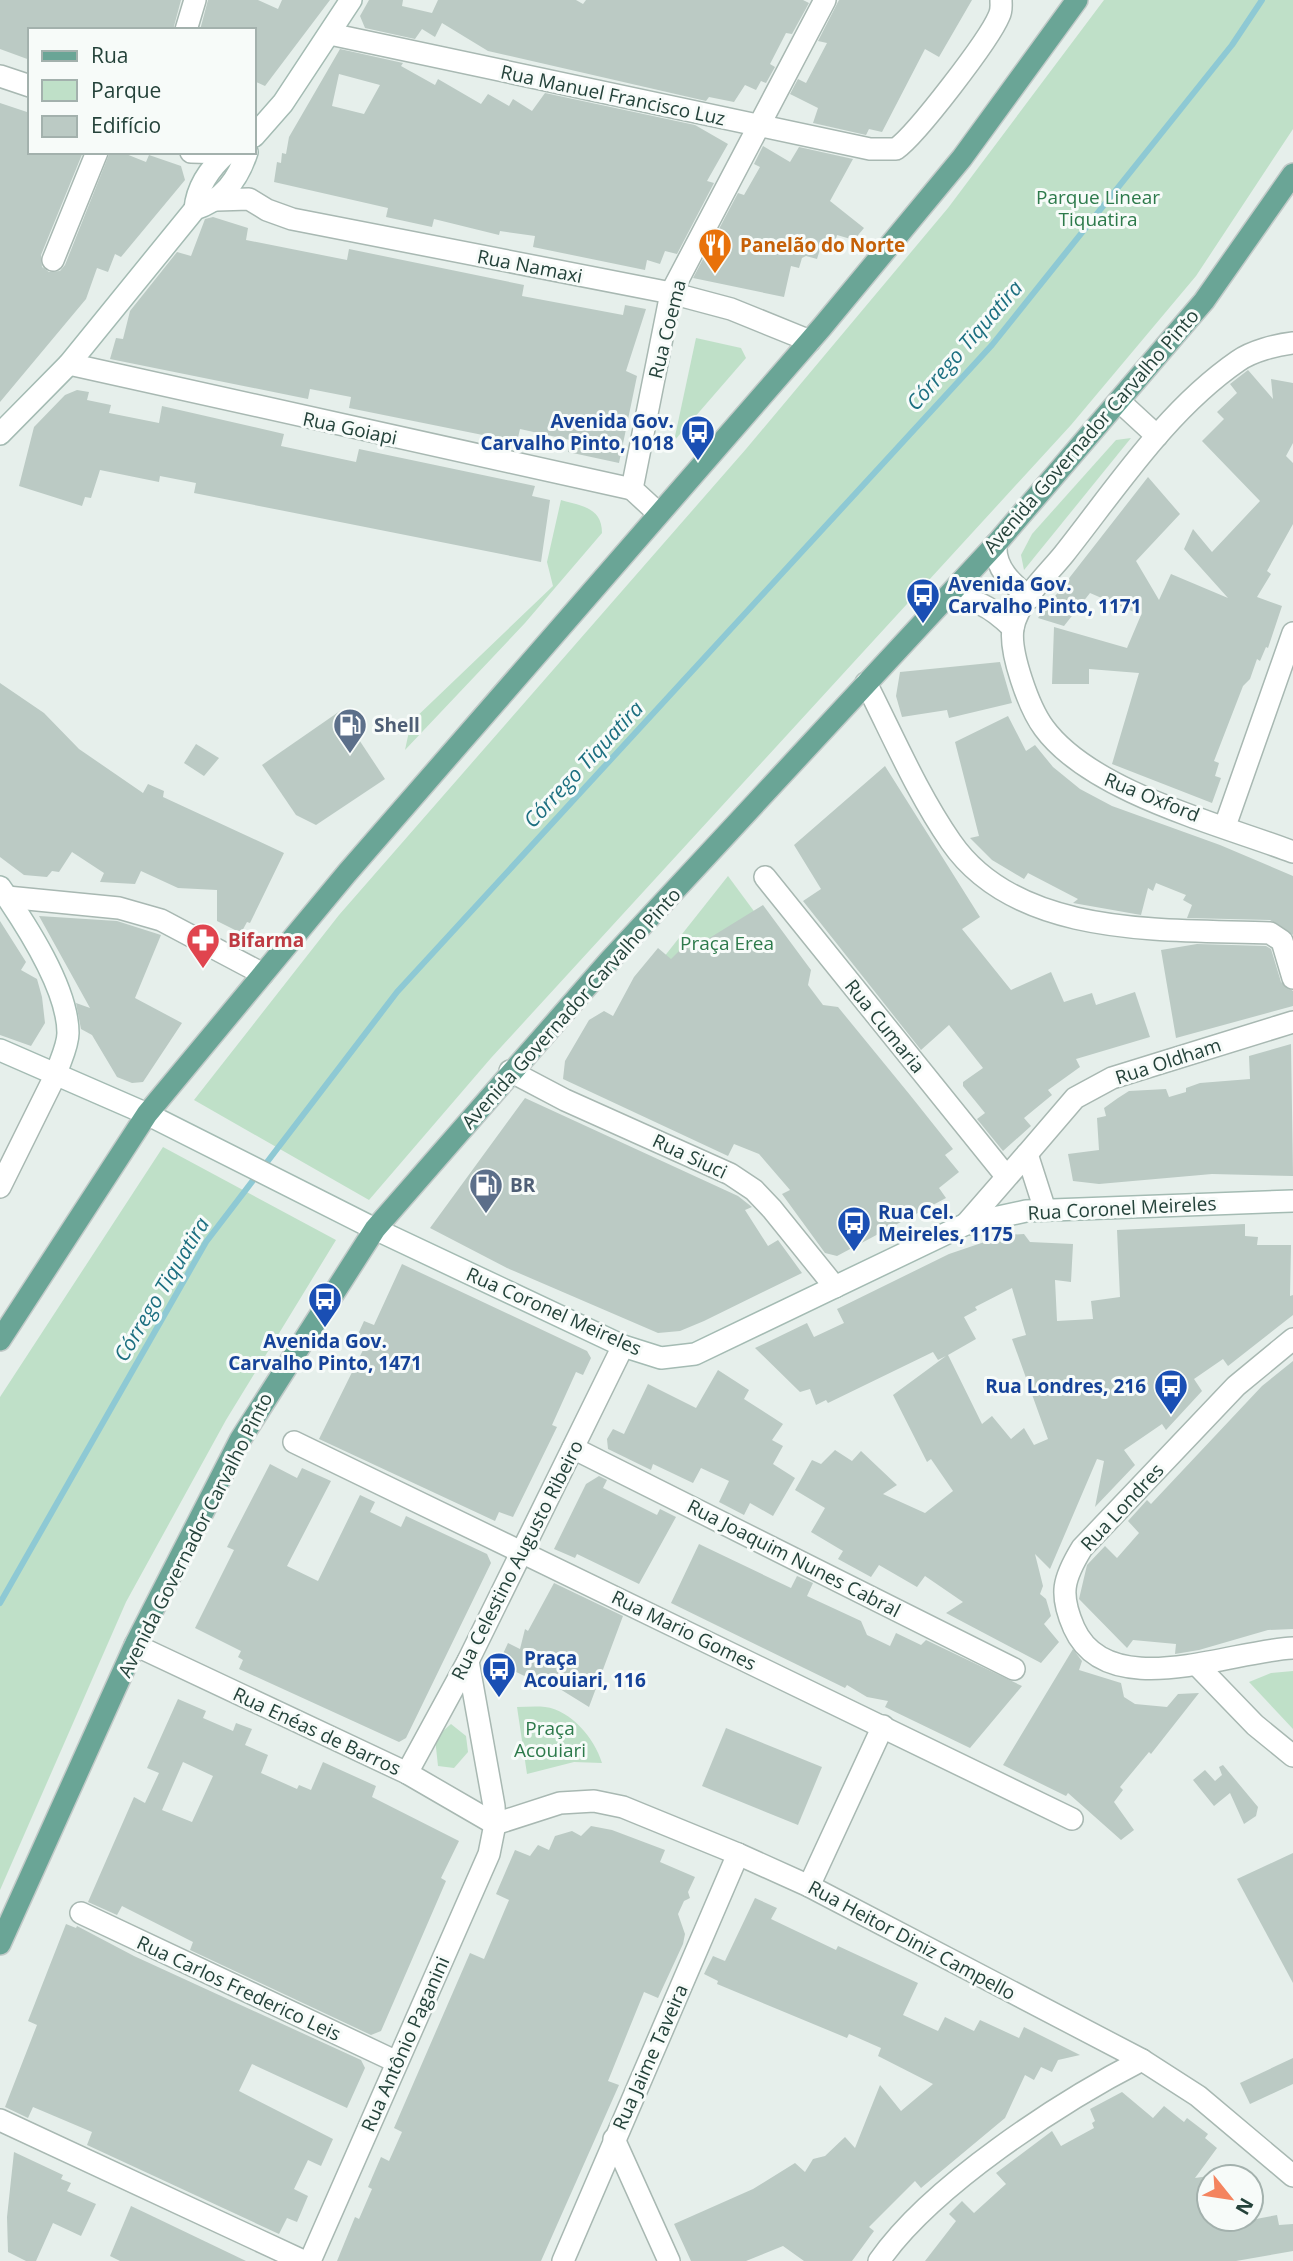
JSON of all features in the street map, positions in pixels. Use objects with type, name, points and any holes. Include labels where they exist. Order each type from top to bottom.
[{"type":"main road","points":[[0,1340],[147,1114],[263,974],[658,513],[810,341],[962,158],[1077,0]]},
{"type":"main road","name":"Avenida Governador Carvalho Pinto","points":[[0,1944],[135,1646],[250,1421],[375,1229],[510,1071],[996,544],[1204,301],[1293,174]]},
{"type":"street","points":[[187,28],[195,0]]},
{"type":"street","points":[[256,134],[283,103],[351,0]]},
{"type":"street","name":"Rua Coema","points":[[632,489],[671,293],[825,0]]},
{"type":"street","name":"Rua Manuel Francisco Luz","points":[[330,34],[870,149],[896,149],[911,135],[991,30],[1001,12],[1000,0]]},
{"type":"street","points":[[0,76],[28,85]]},
{"type":"street","points":[[53,260],[96,154]]},
{"type":"street","points":[[192,154],[209,192]]},
{"type":"street","points":[[214,154],[236,155]]},
{"type":"street","points":[[0,434],[69,364],[209,192],[212,167],[236,155]]},
{"type":"street","points":[[236,155],[249,199]]},
{"type":"street","name":"Rua Namaxi","points":[[209,192],[249,199],[267,210],[292,219],[671,293],[731,309],[810,341]]},
{"type":"street","points":[[942,601],[971,599],[990,607],[1013,628],[1030,598],[1157,436],[1198,393],[1240,359],[1280,344],[1293,343]]},
{"type":"street","name":"Rua Goiapi","points":[[69,364],[632,489]]},
{"type":"street","points":[[1119,401],[1157,436]]},
{"type":"street","points":[[632,489],[658,513]]},
{"type":"street","points":[[996,544],[995,555],[1003,571],[1030,598]]},
{"type":"street","name":"Rua Oxford","points":[[1013,628],[1019,672],[1044,727],[1079,763],[1113,785],[1293,852]]},
{"type":"street","points":[[1225,826],[1293,633]]},
{"type":"street","points":[[866,683],[919,789],[952,844],[983,875],[1032,904],[1118,928],[1270,933],[1282,941],[1293,978]]},
{"type":"street","name":"Rua Cumaria","points":[[765,877],[1006,1176]]},
{"type":"street","points":[[3,892],[119,908],[161,920],[263,974]]},
{"type":"street","points":[[0,1187],[56,1074],[68,1033],[62,998],[3,892]]},
{"type":"street","name":"Rua Oldham","points":[[966,1224],[1075,1098],[1112,1078],[1293,1022]]},
{"type":"street","name":"Rua Coronel Meireles","points":[[0,1050],[147,1114],[375,1229],[623,1346],[661,1358],[695,1354],[966,1224],[1045,1210],[1293,1201]]},
{"type":"street","name":"Rua Siuci","points":[[510,1071],[565,1100],[730,1174],[754,1189],[835,1287]]},
{"type":"street","points":[[1027,1154],[1045,1210]]},
{"type":"street","name":"Rua Londres","points":[[1293,1339],[1236,1386],[1082,1548],[1067,1573],[1063,1604],[1080,1641],[1104,1660],[1140,1668],[1197,1665],[1293,1648]]},
{"type":"street","name":"Rua Celestino Augusto Ribeiro","points":[[407,1773],[467,1661],[623,1346]]},
{"type":"street","name":"Rua Mario Gomes","points":[[294,1442],[1072,1819]]},
{"type":"street","name":"Rua Joaquim Nunes Cabral","points":[[573,1448],[1014,1669]]},
{"type":"street","name":"Rua Enéas de Barros","points":[[135,1646],[407,1773],[495,1824]]},
{"type":"street","points":[[467,1661],[495,1824]]},
{"type":"street","points":[[1197,1665],[1255,1725],[1293,1756]]},
{"type":"street","points":[[809,1886],[883,1726]]},
{"type":"street","name":"Rua Heitor Diniz Campello","points":[[495,1824],[560,1803],[594,1801],[623,1807],[738,1854],[809,1886],[1142,2060],[1198,2096],[1293,2176]]},
{"type":"street","name":"Rua Antônio Paganini","points":[[310,2261],[489,1854],[495,1824]]},
{"type":"street","name":"Rua Jaime Taveira","points":[[563,2261],[738,1854]]},
{"type":"street","name":"Rua Carlos Frederico Leis","points":[[81,1913],[397,2062]]},
{"type":"street","points":[[879,2261],[903,2232],[947,2191],[1033,2125],[1104,2080],[1142,2060]]},
{"type":"street","points":[[0,2120],[303,2261]]},
{"type":"street","points":[[614,2139],[670,2261]]},
{"type":"green space","name":"Parque Linear Tiquatira","points":[[1104,0],[1293,0],[1293,129],[1196,276],[1071,425],[491,1058],[369,1200],[194,1100],[339,915],[746,449],[948,208]]},
{"type":"green space","points":[[696,338],[741,348],[746,358],[674,441]]},
{"type":"green space","points":[[1131,438],[1024,570],[1021,555],[1032,534],[1116,440]]},
{"type":"green space","points":[[561,500],[583,506],[594,513],[601,524],[602,533],[525,623],[405,750],[411,722],[553,586],[547,562]]},
{"type":"green space","name":"Praça Erea","points":[[728,876],[784,952],[656,967]]},
{"type":"green space","points":[[163,1147],[336,1240],[226,1420],[126,1602],[0,1890],[0,1397]]},
{"type":"green space","points":[[1293,1671],[1293,1729],[1249,1682],[1271,1673]]},
{"type":"green space","name":"Praça Acouiari","points":[[517,1707],[545,1707],[564,1714],[588,1736],[602,1763],[574,1762],[527,1774]]},
{"type":"green space","points":[[451,1724],[466,1736],[468,1752],[454,1768],[438,1766],[435,1738]]},
{"type":"building","points":[[0,0],[181,0],[174,28],[28,28],[28,59],[0,49]]},
{"type":"building","points":[[208,0],[258,0],[278,9],[282,0],[330,0],[265,86],[256,82],[256,28],[201,28]]},
{"type":"building","points":[[369,0],[403,0],[402,6],[432,13],[438,0],[576,0],[583,4],[586,0],[803,0],[809,3],[792,34],[786,33],[770,64],[775,67],[766,83],[761,81],[756,90],[745,85],[734,102],[709,97],[706,101],[488,51],[442,23],[435,37],[422,29],[415,39],[365,28],[360,16]]},
{"type":"building","points":[[839,0],[972,0],[939,57],[925,49],[882,132],[869,129],[866,135],[813,123],[818,108],[790,94],[798,79],[806,83],[827,43],[818,41]]},
{"type":"building","points":[[340,49],[403,63],[401,66],[435,85],[438,79],[481,104],[488,94],[509,106],[513,99],[532,111],[545,93],[695,125],[728,144],[707,181],[714,183],[677,254],[665,251],[660,264],[647,260],[645,270],[533,247],[535,236],[500,231],[499,235],[434,219],[432,227],[386,217],[388,208],[274,182],[277,162],[281,163],[282,153],[286,154],[289,137]],"holes":[[[339,74],[380,85],[364,114],[332,106]]]},
{"type":"building","points":[[0,103],[28,112],[28,154],[82,154],[41,255],[42,267],[49,272],[60,271],[65,265],[109,154],[126,154],[146,162],[149,155],[181,166],[185,180],[121,257],[115,254],[108,272],[97,268],[86,299],[0,402]]},
{"type":"building","points":[[763,146],[790,162],[799,147],[853,159],[830,201],[864,228],[854,240],[837,235],[834,246],[822,243],[817,259],[806,256],[802,258],[799,268],[791,266],[784,297],[693,278],[738,193],[744,195],[760,167],[754,164]]},
{"type":"building","points":[[213,217],[248,228],[246,240],[347,260],[349,249],[524,285],[522,296],[623,315],[625,305],[646,309],[626,371],[637,376],[619,463],[568,452],[570,440],[520,429],[517,442],[349,408],[351,397],[310,389],[308,399],[110,359],[116,338],[123,339],[130,311],[177,252],[191,256],[205,219]]},
{"type":"building","points":[[1248,370],[1273,399],[1271,379],[1293,383],[1293,443],[1286,456],[1293,463],[1293,524],[1267,571],[1271,574],[1257,597],[1282,606],[1268,648],[1266,647],[1260,661],[1257,659],[1250,679],[1243,686],[1214,761],[1219,763],[1215,776],[1221,778],[1212,803],[1112,764],[1139,673],[1089,669],[1089,684],[1052,684],[1054,627],[1127,648],[1141,615],[1090,593],[1064,626],[1038,618],[1148,477],[1180,514],[1136,561],[1159,600],[1171,574],[1228,598],[1184,549],[1193,529],[1212,552],[1260,501],[1202,441],[1224,419],[1217,412],[1237,393],[1230,384]]},
{"type":"building","points":[[77,390],[89,392],[87,400],[111,405],[109,413],[159,423],[162,406],[284,434],[281,446],[356,462],[359,449],[535,486],[532,496],[550,500],[541,562],[194,493],[196,483],[160,476],[159,482],[100,470],[91,498],[85,497],[82,506],[19,486],[34,427],[65,395]]},
{"type":"building","points":[[1000,662],[1012,703],[949,718],[947,710],[902,717],[896,696],[900,672]]},
{"type":"building","points":[[0,683],[44,713],[79,749],[143,793],[148,784],[164,791],[163,797],[284,853],[250,923],[247,922],[241,933],[217,921],[217,890],[178,888],[141,871],[135,884],[100,882],[104,873],[72,852],[59,872],[52,871],[47,877],[24,875],[0,857]]},
{"type":"building","points":[[340,711],[385,779],[316,825],[296,815],[262,765]]},
{"type":"building","points":[[1008,716],[1026,751],[1035,745],[1053,767],[1080,789],[1112,806],[1220,845],[1293,876],[1293,935],[1270,920],[1187,918],[1192,905],[1183,900],[1186,895],[1156,883],[1153,891],[1148,888],[1141,915],[1073,903],[1078,899],[1028,873],[1024,879],[992,860],[970,838],[979,836],[955,742]]},
{"type":"building","points":[[196,744],[219,758],[204,776],[184,763]]},
{"type":"building","points":[[885,766],[980,917],[962,929],[1011,990],[1051,972],[1064,1002],[1092,993],[1096,1005],[1135,992],[1150,1037],[1076,1059],[1080,1067],[1048,1090],[1052,1095],[1024,1118],[1031,1126],[1003,1151],[977,1119],[985,1113],[963,1086],[963,1082],[983,1068],[949,1025],[921,1050],[803,901],[821,889],[794,845]]},
{"type":"building","points":[[763,905],[811,970],[808,985],[823,1005],[838,1007],[910,1095],[953,1149],[945,1155],[959,1172],[939,1188],[946,1198],[837,1256],[825,1253],[782,1194],[790,1190],[759,1154],[734,1144],[728,1156],[563,1079],[565,1061],[589,1020],[604,1011],[613,1016],[634,977],[658,948],[671,959],[685,945],[690,950]]},
{"type":"building","points":[[39,916],[117,921],[161,935],[135,998],[182,1023],[143,1082],[132,1083],[117,1077],[92,1035],[81,1029],[76,1003],[90,1008]]},
{"type":"building","points":[[0,921],[26,962],[21,970],[37,979],[42,997],[45,1023],[31,1046],[0,1035]]},
{"type":"building","points":[[1197,944],[1266,946],[1271,949],[1281,982],[1293,991],[1293,1006],[1176,1038],[1161,950]]},
{"type":"building","points":[[1291,1044],[1293,1176],[1212,1174],[1099,1184],[1073,1181],[1068,1154],[1099,1150],[1097,1118],[1106,1116],[1104,1108],[1129,1091],[1166,1089],[1169,1097],[1186,1092],[1186,1088],[1200,1083],[1250,1079],[1249,1056]]},
{"type":"building","points":[[525,1098],[738,1196],[752,1207],[745,1210],[768,1246],[778,1240],[802,1273],[680,1331],[658,1333],[507,1268],[430,1228]]},
{"type":"building","points":[[1245,1224],[1245,1236],[1258,1237],[1257,1245],[1291,1245],[1290,1296],[1293,1295],[1293,1315],[1228,1366],[1223,1359],[1194,1379],[1202,1391],[1166,1430],[1162,1424],[1124,1450],[1135,1465],[1095,1507],[1104,1461],[1097,1459],[1050,1569],[1035,1554],[1043,1586],[1040,1594],[1046,1599],[1051,1616],[1044,1624],[1059,1642],[1041,1663],[946,1613],[963,1602],[925,1576],[917,1587],[879,1565],[871,1577],[838,1559],[843,1551],[811,1532],[825,1508],[795,1490],[812,1460],[821,1464],[835,1450],[852,1461],[861,1451],[897,1485],[883,1494],[925,1513],[953,1491],[931,1459],[927,1462],[893,1395],[946,1356],[938,1360],[933,1352],[828,1403],[826,1400],[816,1405],[810,1389],[800,1392],[755,1348],[807,1323],[814,1337],[844,1323],[837,1309],[949,1254],[1005,1235],[1024,1234],[1030,1242],[1073,1244],[1071,1282],[1055,1280],[1057,1321],[1093,1319],[1091,1301],[1120,1297],[1117,1230]],"holes":[[[1012,1288],[1026,1335],[1012,1339],[1048,1439],[1034,1445],[1024,1428],[1011,1439],[992,1416],[982,1424],[948,1355],[976,1339],[964,1317],[977,1310],[975,1307]]]},
{"type":"building","points":[[402,1264],[587,1351],[591,1358],[583,1375],[576,1372],[552,1425],[557,1427],[513,1517],[499,1512],[495,1521],[319,1439],[364,1348],[354,1343],[364,1321],[374,1325]]},
{"type":"building","points":[[1293,1361],[1293,1629],[1268,1630],[1199,1650],[1175,1654],[1176,1644],[1133,1640],[1127,1648],[1079,1599],[1087,1565],[1105,1546],[1117,1558],[1139,1533],[1128,1521],[1147,1500],[1151,1504],[1262,1386]]},
{"type":"building","points":[[718,1370],[749,1390],[744,1399],[783,1424],[772,1440],[783,1446],[773,1464],[795,1478],[773,1516],[750,1503],[744,1515],[719,1502],[729,1481],[701,1468],[693,1483],[653,1464],[651,1470],[608,1449],[607,1439],[613,1429],[624,1434],[648,1384],[696,1408]]},
{"type":"building","points":[[270,1464],[297,1478],[302,1468],[331,1481],[287,1566],[318,1581],[360,1495],[375,1502],[370,1512],[401,1527],[406,1516],[487,1554],[491,1563],[406,1738],[399,1742],[239,1669],[243,1660],[238,1657],[241,1651],[195,1628],[234,1550],[227,1547]]},
{"type":"building","points":[[599,1476],[607,1480],[603,1488],[657,1515],[660,1509],[676,1517],[639,1584],[577,1554],[575,1558],[554,1549],[586,1484]]},
{"type":"building","points":[[699,1544],[791,1588],[797,1576],[813,1583],[807,1596],[861,1621],[867,1635],[890,1646],[896,1633],[921,1645],[926,1640],[1022,1686],[970,1748],[885,1707],[888,1701],[867,1697],[847,1685],[845,1688],[671,1603]]},
{"type":"building","points":[[554,1583],[623,1616],[589,1707],[547,1681],[545,1686],[510,1669],[512,1665],[501,1658],[508,1643],[520,1649],[525,1629],[528,1631]]},
{"type":"building","points":[[1073,1649],[1082,1661],[1079,1670],[1121,1683],[1124,1697],[1135,1704],[1167,1707],[1178,1694],[1199,1693],[1151,1754],[1149,1752],[1120,1787],[1123,1790],[1114,1802],[1134,1830],[1121,1840],[1068,1793],[1066,1796],[1003,1765]]},
{"type":"building","points":[[178,1699],[206,1711],[203,1718],[233,1731],[236,1723],[252,1729],[245,1745],[268,1755],[261,1773],[297,1789],[299,1785],[311,1790],[323,1762],[376,1786],[372,1797],[459,1841],[441,1878],[446,1881],[381,2031],[371,2035],[190,1950],[193,1942],[122,1906],[117,1915],[88,1902],[134,1797],[145,1803],[159,1773],[147,1768]],"holes":[[[183,1762],[213,1776],[192,1822],[162,1810]]]},
{"type":"building","points":[[726,1728],[822,1767],[798,1825],[702,1786]]},
{"type":"building","points":[[1223,1765],[1258,1807],[1256,1816],[1244,1824],[1230,1793],[1214,1806],[1193,1780],[1205,1770],[1215,1781],[1222,1775],[1219,1767]]},
{"type":"building","points":[[591,1826],[612,1830],[665,1850],[660,1862],[695,1877],[688,1892],[690,1898],[684,1901],[678,1914],[685,1934],[683,1944],[658,1998],[644,1992],[608,2081],[619,2085],[541,2261],[337,2261],[355,2217],[359,2219],[372,2189],[368,2187],[381,2157],[389,2161],[402,2132],[394,2128],[470,1953],[484,1959],[509,1900],[496,1894],[515,1850],[530,1856],[538,1845],[549,1850],[555,1836],[572,1831],[581,1836]]},
{"type":"building","points":[[1293,1853],[1293,1983],[1237,1879]]},
{"type":"building","points":[[755,1898],[777,1908],[771,1919],[836,1950],[838,1946],[918,1983],[903,2015],[938,2031],[945,2017],[974,2031],[980,2020],[1019,2038],[1024,2027],[1080,2055],[1058,2060],[1052,2072],[1041,2067],[1034,2080],[1025,2075],[1005,2118],[921,2188],[915,2181],[869,2227],[874,2231],[852,2261],[804,2261],[783,2246],[746,2261],[691,2261],[674,2224],[753,2189],[795,2163],[805,2172],[813,2159],[825,2156],[845,2137],[855,2148],[880,2085],[901,2111],[933,2084],[878,2056],[881,2048],[849,2034],[847,2038],[717,1984],[718,1981],[704,1974],[713,1956],[725,1961]]},
{"type":"building","points":[[66,1924],[76,1928],[77,1926],[134,1956],[361,2060],[365,2068],[347,2108],[252,2064],[239,2091],[333,2139],[321,2166],[308,2160],[294,2189],[308,2196],[297,2222],[287,2218],[279,2234],[87,2145],[92,2132],[33,2107],[28,2118],[5,2107],[37,2025],[28,2021]]},
{"type":"building","points":[[1293,2058],[1293,2084],[1250,2104],[1240,2083]]},
{"type":"building","points":[[1122,2092],[1153,2118],[1164,2106],[1184,2122],[1187,2118],[1208,2134],[1205,2138],[1217,2148],[1206,2163],[1195,2163],[1195,2233],[1265,2233],[1265,2217],[1277,2215],[1279,2225],[1293,2224],[1293,2251],[1236,2261],[925,2261],[956,2221],[949,2214],[962,2201],[974,2213],[1006,2184],[996,2173],[1052,2131],[1061,2146],[1094,2128],[1092,2123],[1095,2121],[1090,2109]]},
{"type":"building","points":[[14,2152],[63,2175],[61,2179],[71,2183],[67,2191],[96,2204],[81,2236],[53,2223],[36,2261],[26,2261],[8,2252],[7,2217]]},
{"type":"building","points":[[131,2206],[246,2261],[120,2261],[110,2256]]},
{"type":"waterway","name":"Córrego Tiquatira","points":[[0,1603],[206,1242],[397,992],[992,345],[1232,45],[1262,0]]},
{"type":"place","name":"Panelão do Norte","points":[[715,275]]},
{"type":"place","name":"Avenida Gov. Carvalho Pinto, 1018","points":[[698,462]]},
{"type":"place","name":"Avenida Gov. Carvalho Pinto, 1171","points":[[923,625]]},
{"type":"place","name":"Shell","points":[[350,755]]},
{"type":"place","name":"Bifarma","points":[[203,970]]},
{"type":"place","name":"BR","points":[[486,1215]]},
{"type":"place","name":"Rua Cel. Meireles, 1175","points":[[854,1253]]},
{"type":"place","name":"Avenida Gov. Carvalho Pinto, 1471","points":[[325,1329]]},
{"type":"place","name":"Rua Londres, 216","points":[[1171,1416]]},
{"type":"place","name":"Praça Acouiari, 116","points":[[499,1699]]}]
